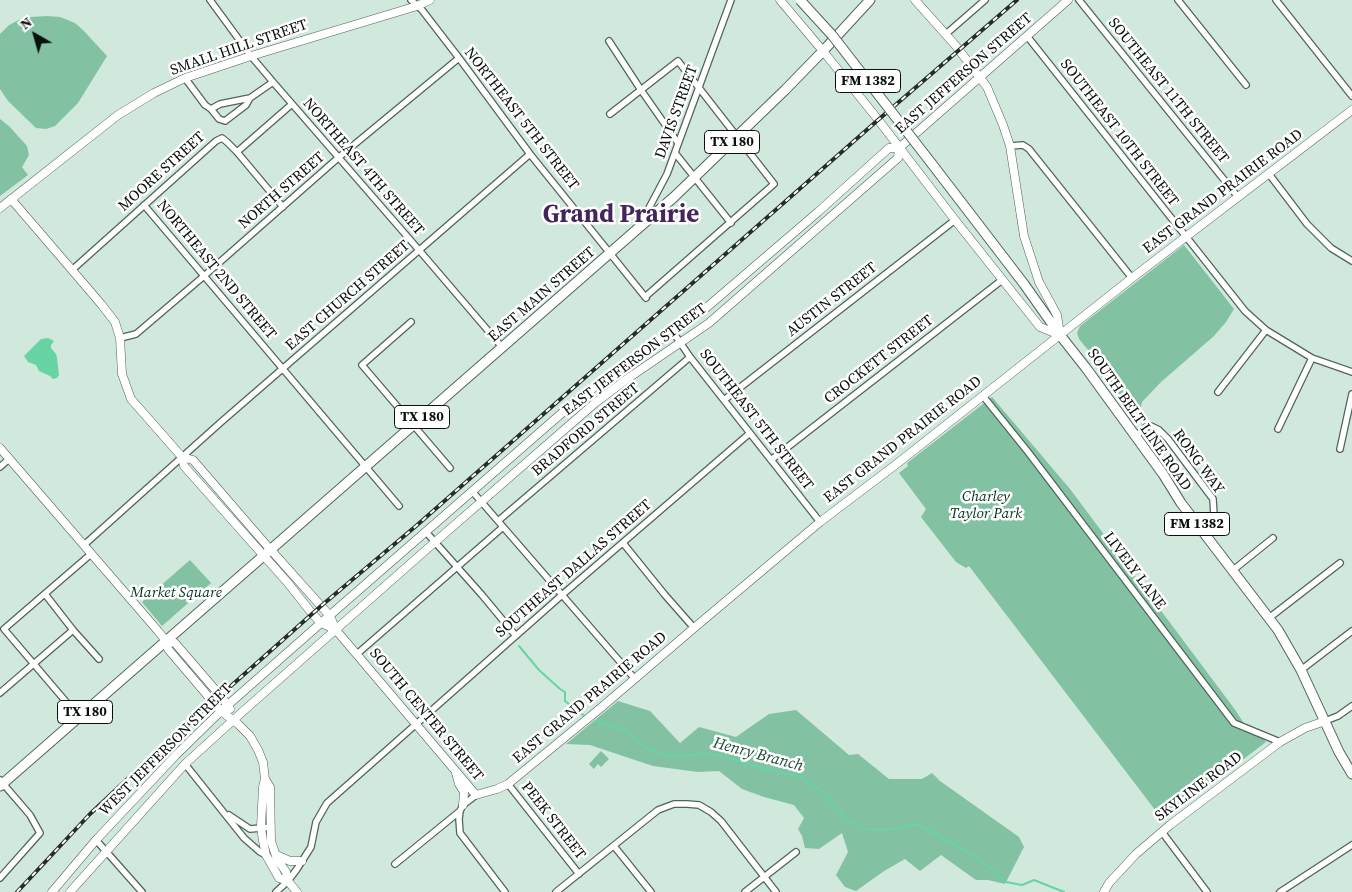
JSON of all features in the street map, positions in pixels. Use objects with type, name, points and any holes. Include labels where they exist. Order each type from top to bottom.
[{"type":"main road","name":"SOUTH BELT LINE ROAD","points":[[800,0],[832,35],[1024,284],[1136,436],[1181,503],[1278,630],[1301,670],[1339,752],[1352,774]]},
{"type":"main road","name":"EAST MAIN STREET","points":[[267,552],[694,178],[823,51],[870,0]]},
{"type":"main road","name":"TX 180","points":[[1,783],[267,552]]},
{"type":"street","name":"NORTHEAST 4TH STREET","points":[[210,0],[251,56],[502,347]]},
{"type":"street","name":"SMALL HILL STREET","points":[[0,208],[118,115],[154,93],[185,78],[414,3],[430,0]]},
{"type":"street","name":"DAVIS STREET","points":[[637,229],[667,174],[730,0]]},
{"type":"street","name":"FM 1382","points":[[780,0],[823,51]]},
{"type":"street","points":[[915,0],[956,46],[987,87],[1010,146],[1024,236],[1039,282],[1057,315],[1060,335]]},
{"type":"street","points":[[946,34],[985,0]]},
{"type":"street","name":"EAST JEFFERSON STREET","points":[[336,630],[586,411],[628,379],[681,344],[763,277],[898,158],[900,148],[1068,0]]},
{"type":"street","name":"SOUTHEAST 11TH STREET","points":[[1079,0],[1238,198]]},
{"type":"street","points":[[1178,0],[1246,86]]},
{"type":"street","points":[[1276,0],[1352,96]]},
{"type":"street","name":"NORTHEAST 5TH STREET","points":[[414,3],[425,14],[459,58],[530,154],[610,253]]},
{"type":"street","name":"SOUTHEAST 10TH STREET","points":[[1027,36],[1245,311],[1266,330],[1312,358],[1352,372]]},
{"type":"street","points":[[609,41],[678,143]]},
{"type":"street","name":"SOUTH BELT LINE ROAD","points":[[823,51],[1040,327],[1060,335]]},
{"type":"street","name":"NORTH STREET","points":[[120,338],[136,334],[338,158],[459,58]]},
{"type":"street","points":[[610,114],[678,61],[774,184],[646,299],[610,253]]},
{"type":"street","points":[[185,78],[205,105],[219,119],[225,121],[246,105],[250,98]]},
{"type":"street","points":[[211,109],[220,104],[250,98],[273,82]]},
{"type":"street","points":[[283,207],[237,152],[292,104]]},
{"type":"street","name":"EAST GRAND PRAIRIE ROAD","points":[[476,795],[508,784],[820,522],[1132,278],[1352,110]]},
{"type":"street","name":"MOORE STREET","points":[[72,270],[216,141],[222,138],[237,152]]},
{"type":"street","points":[[1010,146],[1023,145],[1029,149],[1132,278]]},
{"type":"street","name":"EAST JEFFERSON STREET","points":[[330,616],[502,464],[579,399],[615,371],[699,314],[890,148],[900,148]]},
{"type":"street","points":[[675,152],[730,223]]},
{"type":"street","name":"EAST CHURCH STREET","points":[[84,546],[182,457],[530,154]]},
{"type":"street","points":[[1269,174],[1307,224],[1331,248],[1352,261]]},
{"type":"street","points":[[11,200],[115,322],[120,338],[122,374],[131,399],[182,457],[184,466],[267,552]]},
{"type":"street","name":"NORTHEAST 2ND STREET","points":[[144,205],[399,506]]},
{"type":"street","name":"AUSTIN STREET","points":[[724,400],[955,220]]},
{"type":"street","points":[[755,267],[763,277]]},
{"type":"street","name":"CROCKETT STREET","points":[[771,460],[1002,280]]},
{"type":"street","points":[[410,322],[362,365],[450,468]]},
{"type":"street","points":[[1218,392],[1266,330]]},
{"type":"street","name":"SOUTHEAST 5TH STREET","points":[[673,332],[690,357],[820,522]]},
{"type":"street","name":"BRADFORD STREET","points":[[498,521],[690,357]]},
{"type":"street","points":[[1278,429],[1312,358]]},
{"type":"street","points":[[1340,448],[1352,394]]},
{"type":"street","name":"LIVELY LANE","points":[[983,396],[1028,452],[1234,723],[1280,742]]},
{"type":"street","points":[[579,399],[586,411]]},
{"type":"street","name":"RONG WAY","points":[[1136,436],[1146,427],[1151,426],[1159,430],[1168,439],[1213,499],[1213,524],[1202,531]]},
{"type":"street","points":[[539,432],[548,443]]},
{"type":"street","name":"SOUTHEAST DALLAS STREET","points":[[276,892],[288,881],[302,861],[310,847],[316,822],[327,803],[562,595],[750,433]]},
{"type":"street","points":[[0,448],[166,641],[168,649],[250,736],[263,762],[265,779],[270,787],[271,840],[276,855],[286,872],[288,881],[297,892]]},
{"type":"street","points":[[0,467],[9,459]]},
{"type":"street","points":[[502,464],[512,475]]},
{"type":"street","points":[[472,491],[634,679]]},
{"type":"street","points":[[357,654],[503,527]]},
{"type":"street","points":[[426,532],[516,636]]},
{"type":"street","points":[[1232,570],[1273,538]]},
{"type":"street","points":[[623,543],[694,628]]},
{"type":"street","name":"SOUTH CENTER STREET","points":[[267,552],[330,616],[336,630],[476,795],[395,864]]},
{"type":"street","name":"SOUTH CENTER STREET","points":[[267,552],[305,605],[321,623],[336,630]]},
{"type":"street","points":[[79,717],[4,629],[91,554]]},
{"type":"street","points":[[1269,618],[1340,563]]},
{"type":"street","points":[[44,594],[99,659]]},
{"type":"street","name":"WEST JEFFERSON STREET","points":[[52,892],[96,840],[176,755],[225,708],[330,616]]},
{"type":"street","points":[[0,693],[73,630]]},
{"type":"street","name":"WEST JEFFERSON STREET","points":[[70,892],[185,764],[336,630]]},
{"type":"street","points":[[1301,670],[1352,631]]},
{"type":"street","points":[[1325,721],[1338,716],[1352,706]]},
{"type":"street","name":"SKYLINE ROAD","points":[[1104,892],[1136,854],[1162,832],[1280,742],[1305,728],[1325,721]]},
{"type":"street","points":[[185,764],[244,838],[266,855]]},
{"type":"street","points":[[455,771],[464,792],[459,819],[460,834],[505,892]]},
{"type":"street","points":[[265,779],[262,787],[262,827],[266,855],[279,878],[288,881]]},
{"type":"street","points":[[0,878],[40,833],[30,815],[1,783]]},
{"type":"street","name":"PEEK STREET","points":[[508,784],[579,874]]},
{"type":"street","points":[[556,892],[658,810],[674,804],[699,806],[711,812],[721,821],[776,892]]},
{"type":"street","points":[[220,808],[250,829]]},
{"type":"street","points":[[244,838],[246,832],[250,829],[271,827]]},
{"type":"street","points":[[1162,832],[1207,892]]},
{"type":"street","points":[[96,840],[142,892]]},
{"type":"street","points":[[1280,892],[1352,845]]},
{"type":"street","points":[[614,846],[651,892]]},
{"type":"street","points":[[745,892],[796,852]]},
{"type":"street","points":[[276,855],[290,861],[302,861]]},
{"type":"green space","points":[[47,16],[60,17],[75,23],[107,56],[78,103],[55,126],[46,129],[36,128],[8,101],[0,89],[0,34],[9,25],[19,20]]},
{"type":"green space","points":[[0,119],[27,146],[29,155],[22,167],[28,175],[0,196]]},
{"type":"green space","points":[[1184,245],[1234,309],[1214,336],[1161,382],[1142,402],[1139,417],[1134,420],[1098,362],[1079,339],[1077,333],[1080,326]]},
{"type":"green space","name":"Charley Taylor Park","points":[[992,397],[1070,489],[1236,711],[1250,733],[1261,736],[1266,742],[1169,816],[1162,819],[969,566],[966,568],[956,562],[921,517],[926,509],[899,473],[908,466],[907,463]]},
{"type":"green space","name":"Market Square","points":[[190,560],[211,583],[162,626],[142,602]]},
{"type":"green space","points":[[618,701],[650,711],[680,743],[699,727],[736,737],[769,714],[796,710],[849,755],[858,754],[889,779],[922,779],[932,773],[940,781],[1019,837],[1024,847],[1005,884],[988,880],[976,880],[941,855],[920,871],[905,859],[856,891],[845,887],[836,875],[848,852],[842,833],[819,849],[805,848],[798,829],[804,818],[794,805],[742,789],[719,771],[698,772],[653,766],[590,745],[566,744]]},
{"type":"green space","points":[[601,751],[609,759],[601,767],[598,764],[594,769],[589,764]]},
{"type":"shaded area","points":[[48,338],[54,341],[51,348],[57,358],[59,375],[53,379],[39,371],[36,365],[28,362],[24,356],[41,339]]},
{"type":"waterway","name":"Henry Branch","points":[[519,646],[539,670],[565,692],[565,701],[583,715]]},
{"type":"waterway","name":"Henry Branch","points":[[595,721],[623,729],[648,749],[671,756],[695,755],[702,752],[801,777],[822,791],[846,819],[863,829],[893,829],[917,824],[961,848],[995,871],[1006,882],[1022,885],[1034,880],[1064,892]]},
{"type":"railway","points":[[17,892],[90,814],[151,757],[321,606],[416,526],[1017,0]]},
{"type":"district","name":"Grand Prairie","points":[[621,216]]}]
